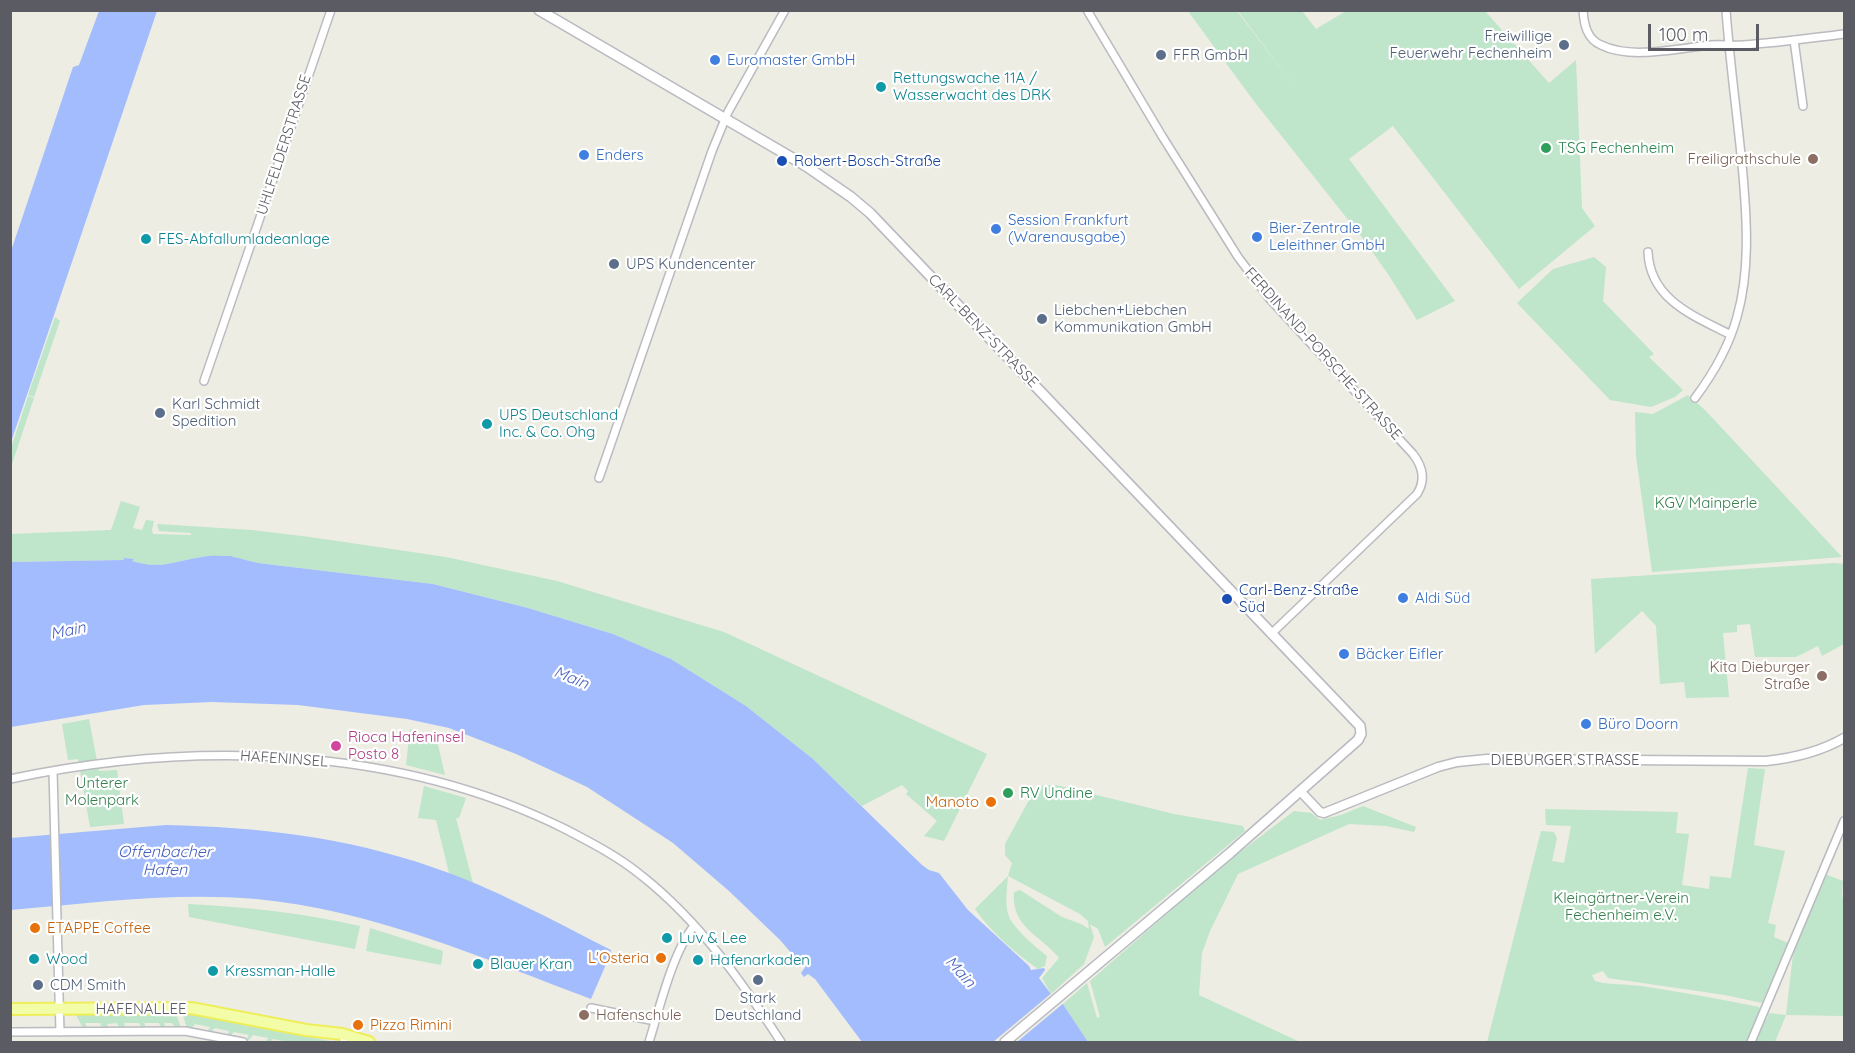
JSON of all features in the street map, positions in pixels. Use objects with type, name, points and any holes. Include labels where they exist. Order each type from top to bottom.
[{"type":"main road","name":"CARL-BENZ-STRASSE","points":[[539,10],[806,166],[870,213],[1356,722],[1362,731],[1358,740],[1301,792]]},
{"type":"main road","points":[[1005,1042],[1301,792]]},
{"type":"main road","name":"HAFENALLEE","points":[[10,1009],[191,1008],[306,1030],[342,1034],[367,1042]]},
{"type":"main road","name":"HAFENALLEE","points":[[306,1030],[344,1042],[367,1042]]},
{"type":"street","name":"UHLFELDERSTRASSE","points":[[204,381],[331,10]]},
{"type":"street","points":[[599,478],[711,151],[725,119],[785,10]]},
{"type":"street","name":"FERDINAND-PORSCHE-STRASSE","points":[[1088,10],[1162,136],[1238,257],[1269,298],[1413,454],[1422,469],[1423,483],[1417,494],[1271,634]]},
{"type":"street","points":[[1583,10],[1587,32],[1595,42],[1608,48],[1648,52],[1745,45],[1845,34]]},
{"type":"street","points":[[1695,398],[1715,369],[1731,335],[1741,300],[1747,230],[1726,10]]},
{"type":"street","points":[[1794,40],[1803,106]]},
{"type":"street","points":[[1648,252],[1651,272],[1666,295],[1688,312],[1731,335]]},
{"type":"street","name":"DIEBURGER STRASSE","points":[[1301,792],[1320,812],[1324,813],[1428,770],[1463,761],[1487,759],[1766,761],[1808,754],[1845,738]]},
{"type":"street","name":"HAFENINSEL","points":[[10,779],[53,771],[164,758],[241,756],[339,763],[431,780],[480,793],[520,808],[607,852],[659,890],[694,926],[749,993],[781,1042]]},
{"type":"street","points":[[53,771],[60,1032]]},
{"type":"street","points":[[1751,1042],[1845,821]]},
{"type":"street","points":[[650,1042],[655,1021],[686,936],[694,926]]},
{"type":"street","points":[[591,1008],[655,1021]]},
{"type":"street","points":[[10,1032],[191,1032],[243,1042]]},
{"type":"street","points":[[191,1032],[193,1042]]},
{"type":"green space","points":[[1188,11],[1237,11],[1300,94],[1238,11],[1302,11],[1316,29],[1346,11],[1485,11],[1549,83],[1576,60],[1582,208],[1595,226],[1519,289],[1393,126],[1349,159],[1455,301],[1417,320],[1361,236],[1253,100]]},
{"type":"green space","points":[[1594,257],[1606,267],[1603,301],[1654,354],[1649,357],[1683,390],[1675,397],[1651,407],[1610,400],[1517,303],[1553,269]]},
{"type":"green space","points":[[55,317],[60,321],[34,397],[28,395]]},
{"type":"green space","name":"KGV Mainperle","points":[[1688,395],[1705,410],[1842,557],[1652,572],[1636,456],[1635,412],[1653,414]]},
{"type":"green space","points":[[28,396],[34,398],[11,467],[11,448]]},
{"type":"green space","points":[[121,501],[140,507],[133,528],[142,530],[146,520],[154,521],[153,534],[191,535],[191,533],[159,531],[157,524],[252,530],[446,557],[557,581],[724,632],[987,754],[944,841],[924,836],[937,821],[906,794],[908,791],[902,785],[862,806],[813,759],[746,706],[671,659],[613,634],[528,608],[433,584],[258,563],[223,556],[202,557],[160,565],[143,564],[125,558],[124,560],[11,562],[10,534],[111,530]]},
{"type":"green space","points":[[1844,564],[1844,644],[1822,656],[1818,646],[1796,657],[1755,657],[1750,624],[1737,625],[1737,632],[1723,633],[1729,697],[1686,698],[1684,682],[1660,684],[1656,626],[1642,611],[1595,654],[1591,579]]},
{"type":"green space","name":"Unterer Molenpark","points":[[89,719],[99,771],[117,770],[124,824],[90,827],[78,759],[68,760],[62,724]]},
{"type":"green space","points":[[410,729],[436,736],[445,775],[406,765]]},
{"type":"green space","name":"Kleingärtner-Verein Fechenheim e.V.","points":[[1748,768],[1765,769],[1754,845],[1785,851],[1768,923],[1776,925],[1774,937],[1788,943],[1762,1003],[1725,995],[1608,978],[1603,971],[1592,975],[1595,981],[1600,982],[1656,988],[1759,1007],[1760,1010],[1747,1042],[1487,1042],[1541,831],[1554,832],[1557,838],[1552,861],[1564,863],[1571,826],[1546,825],[1545,809],[1678,812],[1676,833],[1689,834],[1682,885],[1709,889],[1710,876],[1731,878]]},
{"type":"green space","points":[[1043,785],[1056,785],[1174,814],[1243,826],[1245,831],[1105,947],[1098,929],[1090,924],[1094,937],[1084,964],[1051,994],[1042,978],[1059,958],[1022,923],[1014,904],[1014,892],[1020,890],[1062,917],[1089,929],[1088,921],[1080,914],[1008,876],[1012,863],[1005,855],[1005,844],[1034,791]]},
{"type":"green space","points":[[424,786],[466,798],[459,818],[456,818],[473,883],[449,873],[436,820],[418,818]]},
{"type":"green space","points":[[1363,806],[1416,827],[1414,832],[1386,826],[1349,824],[1238,874],[1210,931],[1202,953],[1199,995],[1300,1042],[1088,1042],[1063,1004],[1087,983],[1097,1018],[1100,1017],[1090,981],[1219,868],[1294,811],[1311,813],[1320,820]]},
{"type":"green space","points":[[1825,874],[1843,881],[1844,1016],[1786,1015],[1794,946]]},
{"type":"green space","points":[[1008,876],[1006,904],[1010,919],[1027,939],[1047,956],[1045,966],[1038,969],[1004,942],[975,909]]},
{"type":"green space","points":[[188,904],[275,911],[360,926],[355,949],[189,917]]},
{"type":"green space","points":[[370,928],[443,951],[441,965],[366,951]]},
{"type":"green space","points":[[75,1013],[176,1014],[181,1028],[175,1028],[172,1023],[164,1023],[166,1028],[161,1028],[159,1023],[144,1023],[146,1028],[142,1028],[139,1023],[124,1023],[126,1029],[119,1028],[117,1023],[107,1024],[109,1028],[102,1028],[100,1023],[85,1023],[87,1028],[83,1028]]},
{"type":"green space","points":[[182,1013],[335,1042],[288,1042],[273,1039],[266,1042],[268,1038],[253,1035],[246,1040],[249,1035],[234,1032],[227,1036],[229,1031],[215,1028],[207,1032],[210,1027],[195,1024],[191,1029],[187,1028]]},
{"type":"green space","points":[[1769,1013],[1786,1015],[1775,1042],[1754,1042],[1764,1018],[1767,1019]]},
{"type":"water","points":[[99,11],[157,11],[11,442],[11,251],[73,67],[79,65]]},
{"type":"water","name":"Main","points":[[205,556],[230,556],[258,563],[433,584],[528,608],[613,634],[671,659],[746,706],[813,759],[922,865],[939,873],[968,910],[1031,970],[1044,968],[1039,978],[1051,994],[1063,1004],[1088,1042],[862,1042],[815,979],[808,974],[804,977],[801,973],[806,966],[799,962],[780,940],[729,891],[673,843],[587,787],[516,754],[449,728],[407,719],[298,705],[212,702],[144,705],[11,727],[10,562],[124,560],[124,558],[134,559],[132,561],[143,564],[160,565]]},
{"type":"water","name":"Offenbacher Hafen","points":[[166,825],[267,831],[334,841],[400,857],[455,875],[545,916],[611,950],[610,955],[591,999],[426,938],[385,925],[300,905],[256,899],[195,897],[133,899],[11,910],[11,838]]},
{"type":"pier","points":[[1053,992],[1065,1002],[1017,1042],[993,1042]]},
{"type":"place","name":"Freiwillige Feuerwehr Fechenheim","points":[[1564,45]]},
{"type":"place","name":"FFR GmbH","points":[[1161,55]]},
{"type":"place","name":"Euromaster GmbH","points":[[715,60]]},
{"type":"place","name":"Rettungswache 11A / Wasserwacht des DRK","points":[[881,87]]},
{"type":"place","name":"TSG Fechenheim","points":[[1546,148]]},
{"type":"place","name":"Enders","points":[[584,155]]},
{"type":"place","name":"Freiligrathschule","points":[[1813,159]]},
{"type":"place","name":"Robert-Bosch-Straße","points":[[782,161]]},
{"type":"place","name":"Session Frankfurt (Warenausgabe)","points":[[996,229]]},
{"type":"place","name":"Bier-Zentrale Leleithner GmbH","points":[[1257,237]]},
{"type":"place","name":"FES-Abfallumladeanlage","points":[[146,239]]},
{"type":"place","name":"UPS Kundencenter","points":[[614,264]]},
{"type":"place","name":"Liebchen+Liebchen Kommunikation GmbH","points":[[1042,319]]},
{"type":"place","name":"Karl Schmidt Spedition","points":[[160,413]]},
{"type":"place","name":"UPS Deutschland Inc. & Co. Ohg","points":[[487,424]]},
{"type":"place","name":"Aldi Süd","points":[[1403,598]]},
{"type":"place","name":"Carl-Benz-Straße Süd","points":[[1227,599]]},
{"type":"place","name":"Bäcker Eifler","points":[[1344,654]]},
{"type":"place","name":"Kita Dieburger Straße","points":[[1822,676]]},
{"type":"place","name":"Büro Doorn","points":[[1586,724]]},
{"type":"place","name":"Rioca Hafeninsel Posto 8","points":[[336,746]]},
{"type":"place","name":"RV Undine","points":[[1008,793]]},
{"type":"place","name":"Manoto","points":[[991,802]]},
{"type":"place","name":"ETAPPE Coffee","points":[[35,928]]},
{"type":"place","name":"Luv & Lee","points":[[667,938]]},
{"type":"place","name":"L'Osteria","points":[[661,958]]},
{"type":"place","name":"Wood","points":[[34,959]]},
{"type":"place","name":"Hafenarkaden","points":[[698,960]]},
{"type":"place","name":"Blauer Kran","points":[[478,964]]},
{"type":"place","name":"Kressman-Halle","points":[[213,971]]},
{"type":"place","name":"Stark Deutschland","points":[[758,980]]},
{"type":"place","name":"CDM Smith","points":[[38,985]]},
{"type":"place","name":"Hafenschule","points":[[584,1015]]},
{"type":"place","name":"Pizza Rimini","points":[[358,1025]]}]
